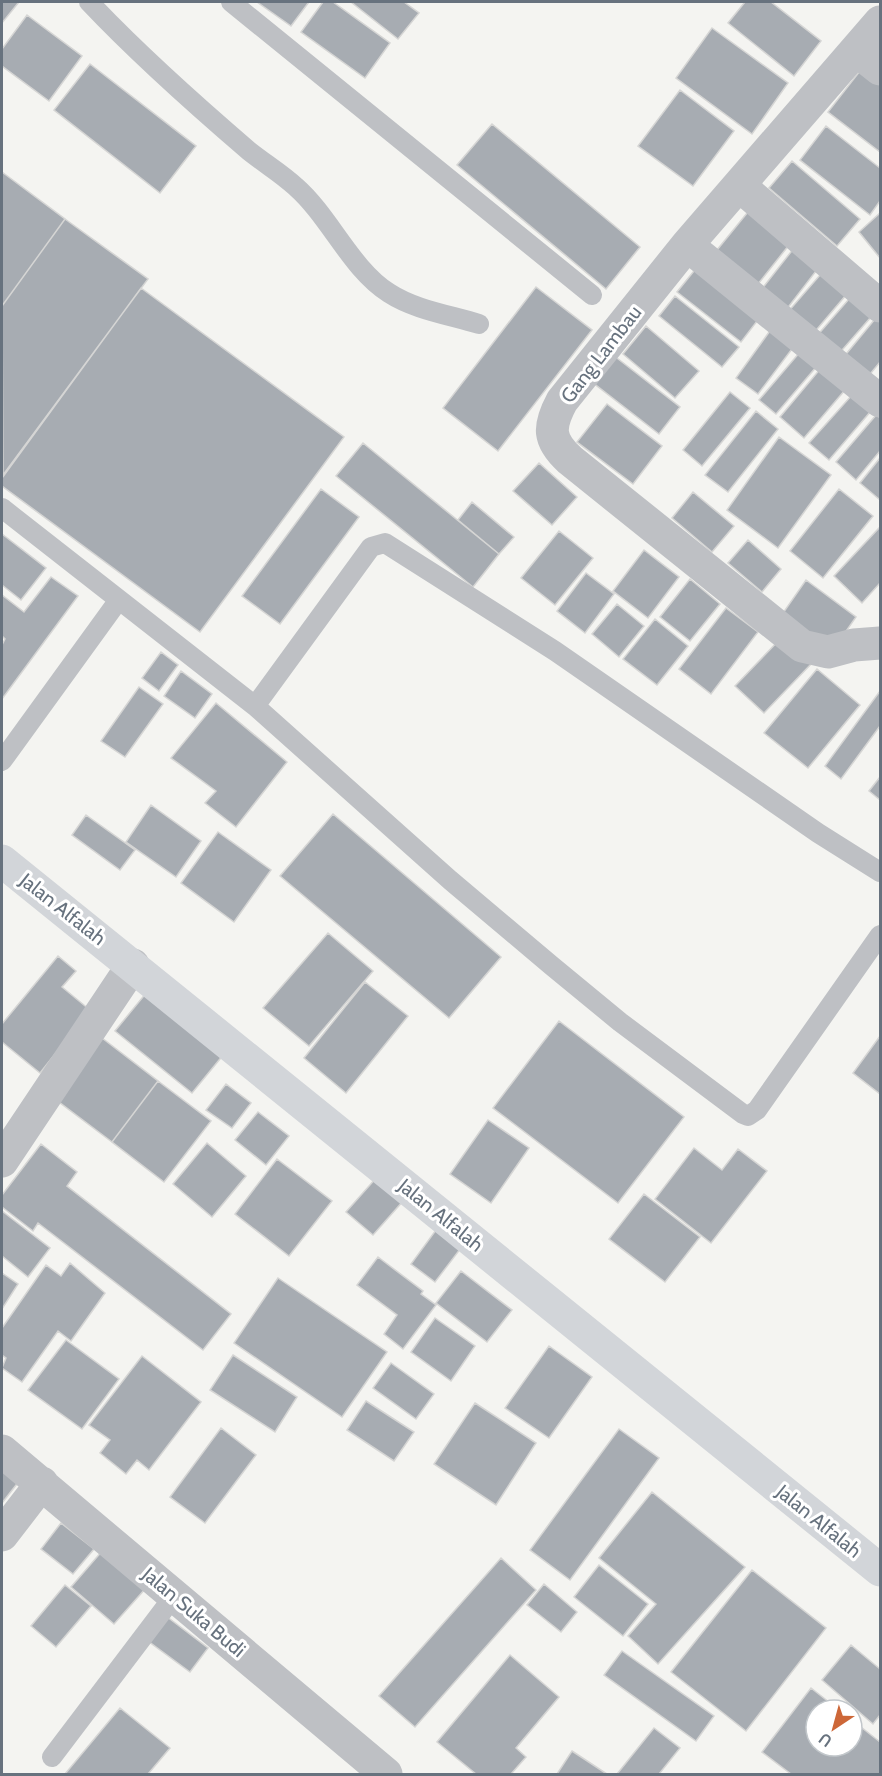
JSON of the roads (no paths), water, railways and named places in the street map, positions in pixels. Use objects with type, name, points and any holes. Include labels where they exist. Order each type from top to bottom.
[{"type":"street","name":"Gang Lambau","points":[[880,22],[868,60],[740,186],[687,245],[562,401],[552,420],[555,446],[802,646],[828,652],[854,645],[880,643]]},
{"type":"street","points":[[740,186],[880,306]]},
{"type":"street","points":[[687,245],[880,401]]},
{"type":"street","name":"Jalan Alfalah","points":[[2,861],[133,964],[880,1570]]},
{"type":"street","points":[[2,1161],[133,964]]},
{"type":"street","name":"Jalan Suka Budi","points":[[2,1451],[386,1774]]},
{"type":"street","points":[[2,1535],[42,1484]]},
{"type":"lane","points":[[89,2],[139,54],[251,152],[296,186],[318,208],[367,273],[387,292],[406,303],[479,324]]},
{"type":"lane","points":[[231,2],[592,295]]},
{"type":"lane","points":[[2,508],[255,706],[450,880],[552,966],[742,1114],[748,1116],[757,1110],[880,935]]},
{"type":"lane","points":[[255,706],[371,547],[385,543],[555,651],[809,826],[880,872]]},
{"type":"lane","points":[[2,761],[118,601]]},
{"type":"lane","points":[[52,1757],[174,1596]]}]
